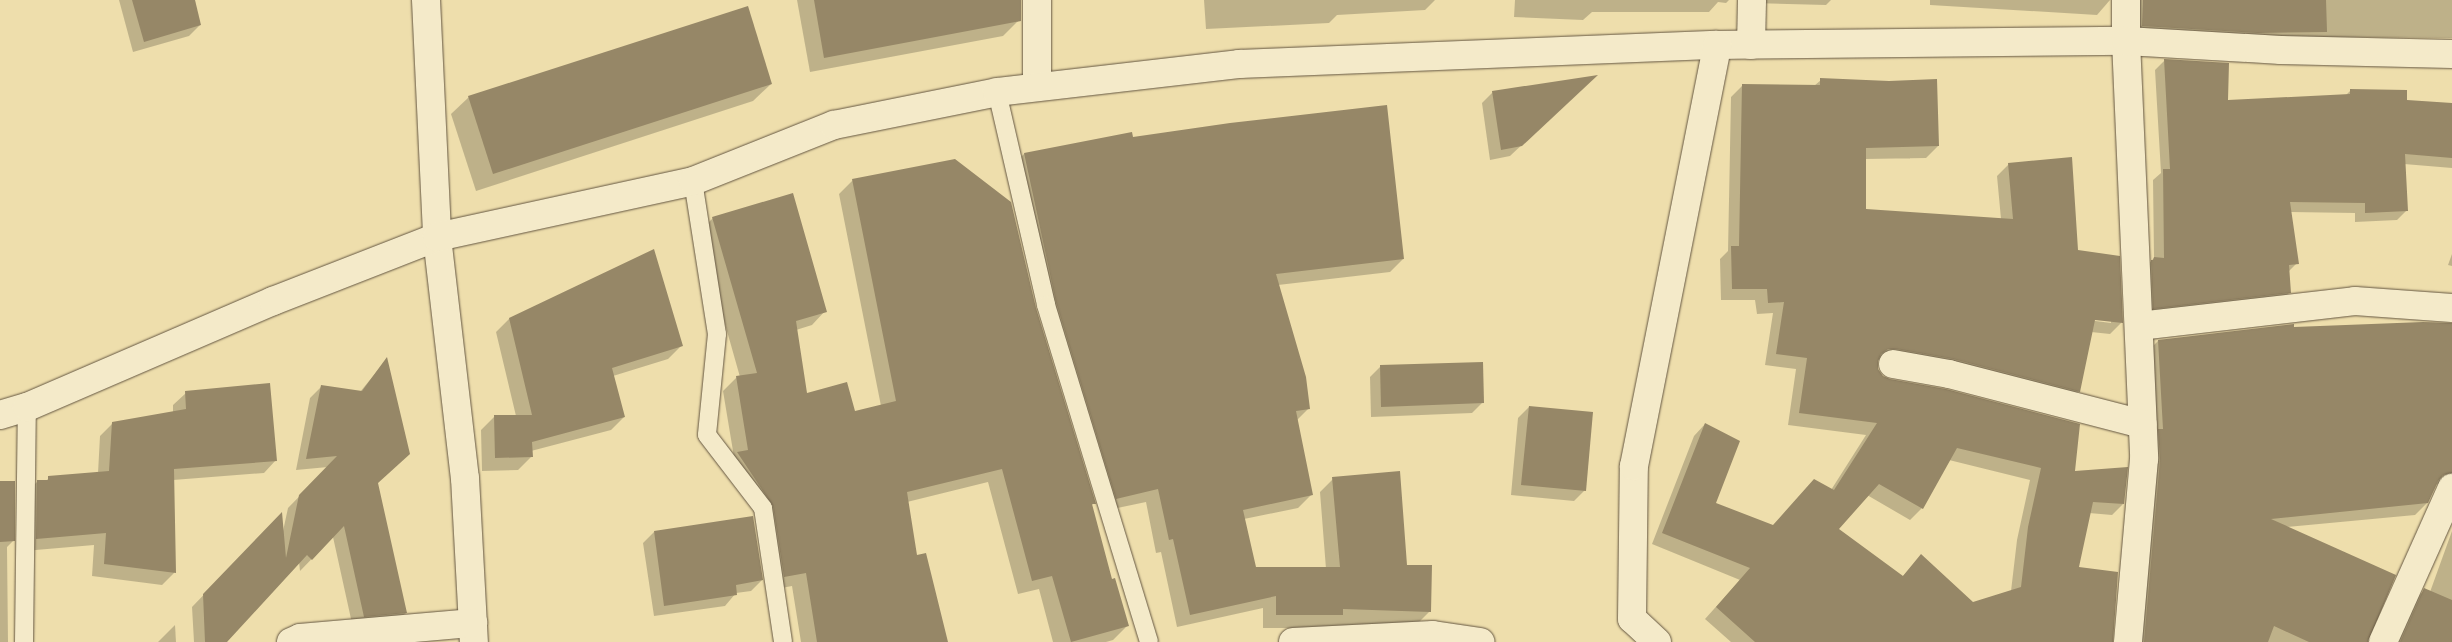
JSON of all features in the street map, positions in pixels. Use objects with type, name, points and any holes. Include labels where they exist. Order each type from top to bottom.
[{"type":"street","points":[[291,642],[300,638],[474,633],[465,478],[437,237],[426,0]]},
{"type":"street","points":[[1037,87],[1038,0]]},
{"type":"street","points":[[1751,45],[1752,0]]},
{"type":"street","points":[[2126,0],[2126,41],[2144,459],[2128,642]]},
{"type":"street","points":[[0,415],[27,407],[273,301],[437,237],[692,181],[834,125],[997,92],[1239,64],[1751,45],[2126,41],[2281,50],[2452,54]]},
{"type":"street","points":[[1657,642],[1632,620],[1634,466],[1717,46]]},
{"type":"street","points":[[2139,326],[2356,302],[2452,308]]},
{"type":"street","points":[[1893,364],[1948,374],[2143,424]]},
{"type":"street","points":[[2383,642],[2452,488]]},
{"type":"street","points":[[1293,642],[1433,635],[1480,642]]},
{"type":"lane","points":[[997,92],[1046,305],[1149,642]]},
{"type":"lane","points":[[692,181],[717,334],[707,435],[763,508],[783,642]]},
{"type":"lane","points":[[24,642],[27,407]]},
{"type":"building","points":[[132,0],[195,0],[201,25],[144,42]]},
{"type":"building","points":[[814,0],[1021,0],[1021,21],[824,58]]},
{"type":"building","points":[[2143,0],[2326,0],[2327,32],[2258,33],[2142,26]]},
{"type":"building","points":[[748,6],[772,84],[493,174],[468,96]]},
{"type":"building","points":[[2164,59],[2229,63],[2228,100],[2350,94],[2350,89],[2407,90],[2407,100],[2452,103],[2452,158],[2405,154],[2408,211],[2365,213],[2365,203],[2290,202],[2299,264],[2289,265],[2291,293],[2153,309],[2151,260],[2154,257],[2164,258],[2163,169],[2170,169]]},
{"type":"building","points":[[1598,75],[1522,146],[1501,150],[1492,91]]},
{"type":"building","points":[[1820,78],[1889,81],[1937,79],[1939,146],[1866,148],[1866,209],[2013,219],[2008,163],[2072,157],[2078,250],[2120,256],[2123,323],[2095,320],[2080,392],[1953,359],[1896,349],[1888,349],[1881,354],[1878,361],[1878,369],[1883,376],[1890,379],[1946,389],[2080,424],[2075,471],[2128,467],[2124,504],[2093,502],[2079,567],[2118,572],[2113,642],[1755,642],[1716,607],[1750,568],[1662,533],[1705,423],[1740,441],[1716,503],[1773,525],[1814,479],[1834,490],[1877,423],[1799,413],[1807,358],[1776,354],[1784,302],[1768,303],[1767,289],[1732,289],[1731,246],[1739,246],[1742,84],[1820,85]],"holes":[[[1957,448],[2041,468],[2028,527],[2021,587],[1973,602],[1921,554],[1903,576],[1839,529],[1879,484],[1923,509]]]},
{"type":"building","points":[[1387,105],[1404,259],[1276,274],[1306,377],[1310,409],[1296,411],[1313,495],[1243,510],[1256,567],[1340,567],[1332,477],[1400,471],[1407,565],[1432,565],[1431,612],[1343,609],[1343,615],[1276,615],[1276,596],[1190,615],[1173,539],[1169,540],[1158,489],[1116,499],[1056,302],[1024,153],[1132,132],[1133,137],[1230,123]]},
{"type":"building","points":[[955,159],[1011,202],[1036,308],[1096,504],[1092,504],[1112,579],[1115,578],[1129,626],[1071,642],[1052,576],[1032,581],[1002,469],[907,492],[917,555],[926,553],[948,642],[817,642],[806,573],[784,577],[773,506],[737,452],[748,450],[736,376],[757,373],[712,217],[793,193],[827,312],[796,321],[807,393],[847,382],[855,411],[896,401],[852,179]]},
{"type":"building","points":[[654,249],[683,346],[612,368],[625,417],[532,442],[533,457],[495,458],[494,415],[532,415],[509,318]]},
{"type":"building","points":[[2423,322],[2452,323],[2452,473],[2443,475],[2438,481],[2428,503],[2271,519],[2396,575],[2368,642],[2309,642],[2274,626],[2268,642],[2144,642],[2160,460],[2158,429],[2163,429],[2158,340],[2294,324],[2294,327]]},
{"type":"building","points":[[387,357],[410,454],[378,483],[407,613],[364,617],[344,526],[312,560],[307,555],[227,642],[205,642],[203,594],[282,512],[286,558],[299,495],[337,456],[306,459],[321,385],[362,391]]},
{"type":"building","points":[[1483,362],[1484,403],[1381,407],[1380,365]]},
{"type":"building","points":[[270,383],[277,461],[174,469],[176,573],[104,564],[106,533],[36,539],[37,480],[48,480],[48,476],[109,471],[112,422],[186,409],[185,391]]},
{"type":"building","points":[[1529,406],[1593,412],[1586,491],[1521,485]]},
{"type":"building","points":[[0,481],[15,481],[15,541],[0,542]]},
{"type":"building","points":[[753,516],[763,580],[736,585],[737,595],[664,606],[654,531]]},
{"type":"building","points":[[2424,588],[2452,600],[2452,642],[2400,642]]}]
